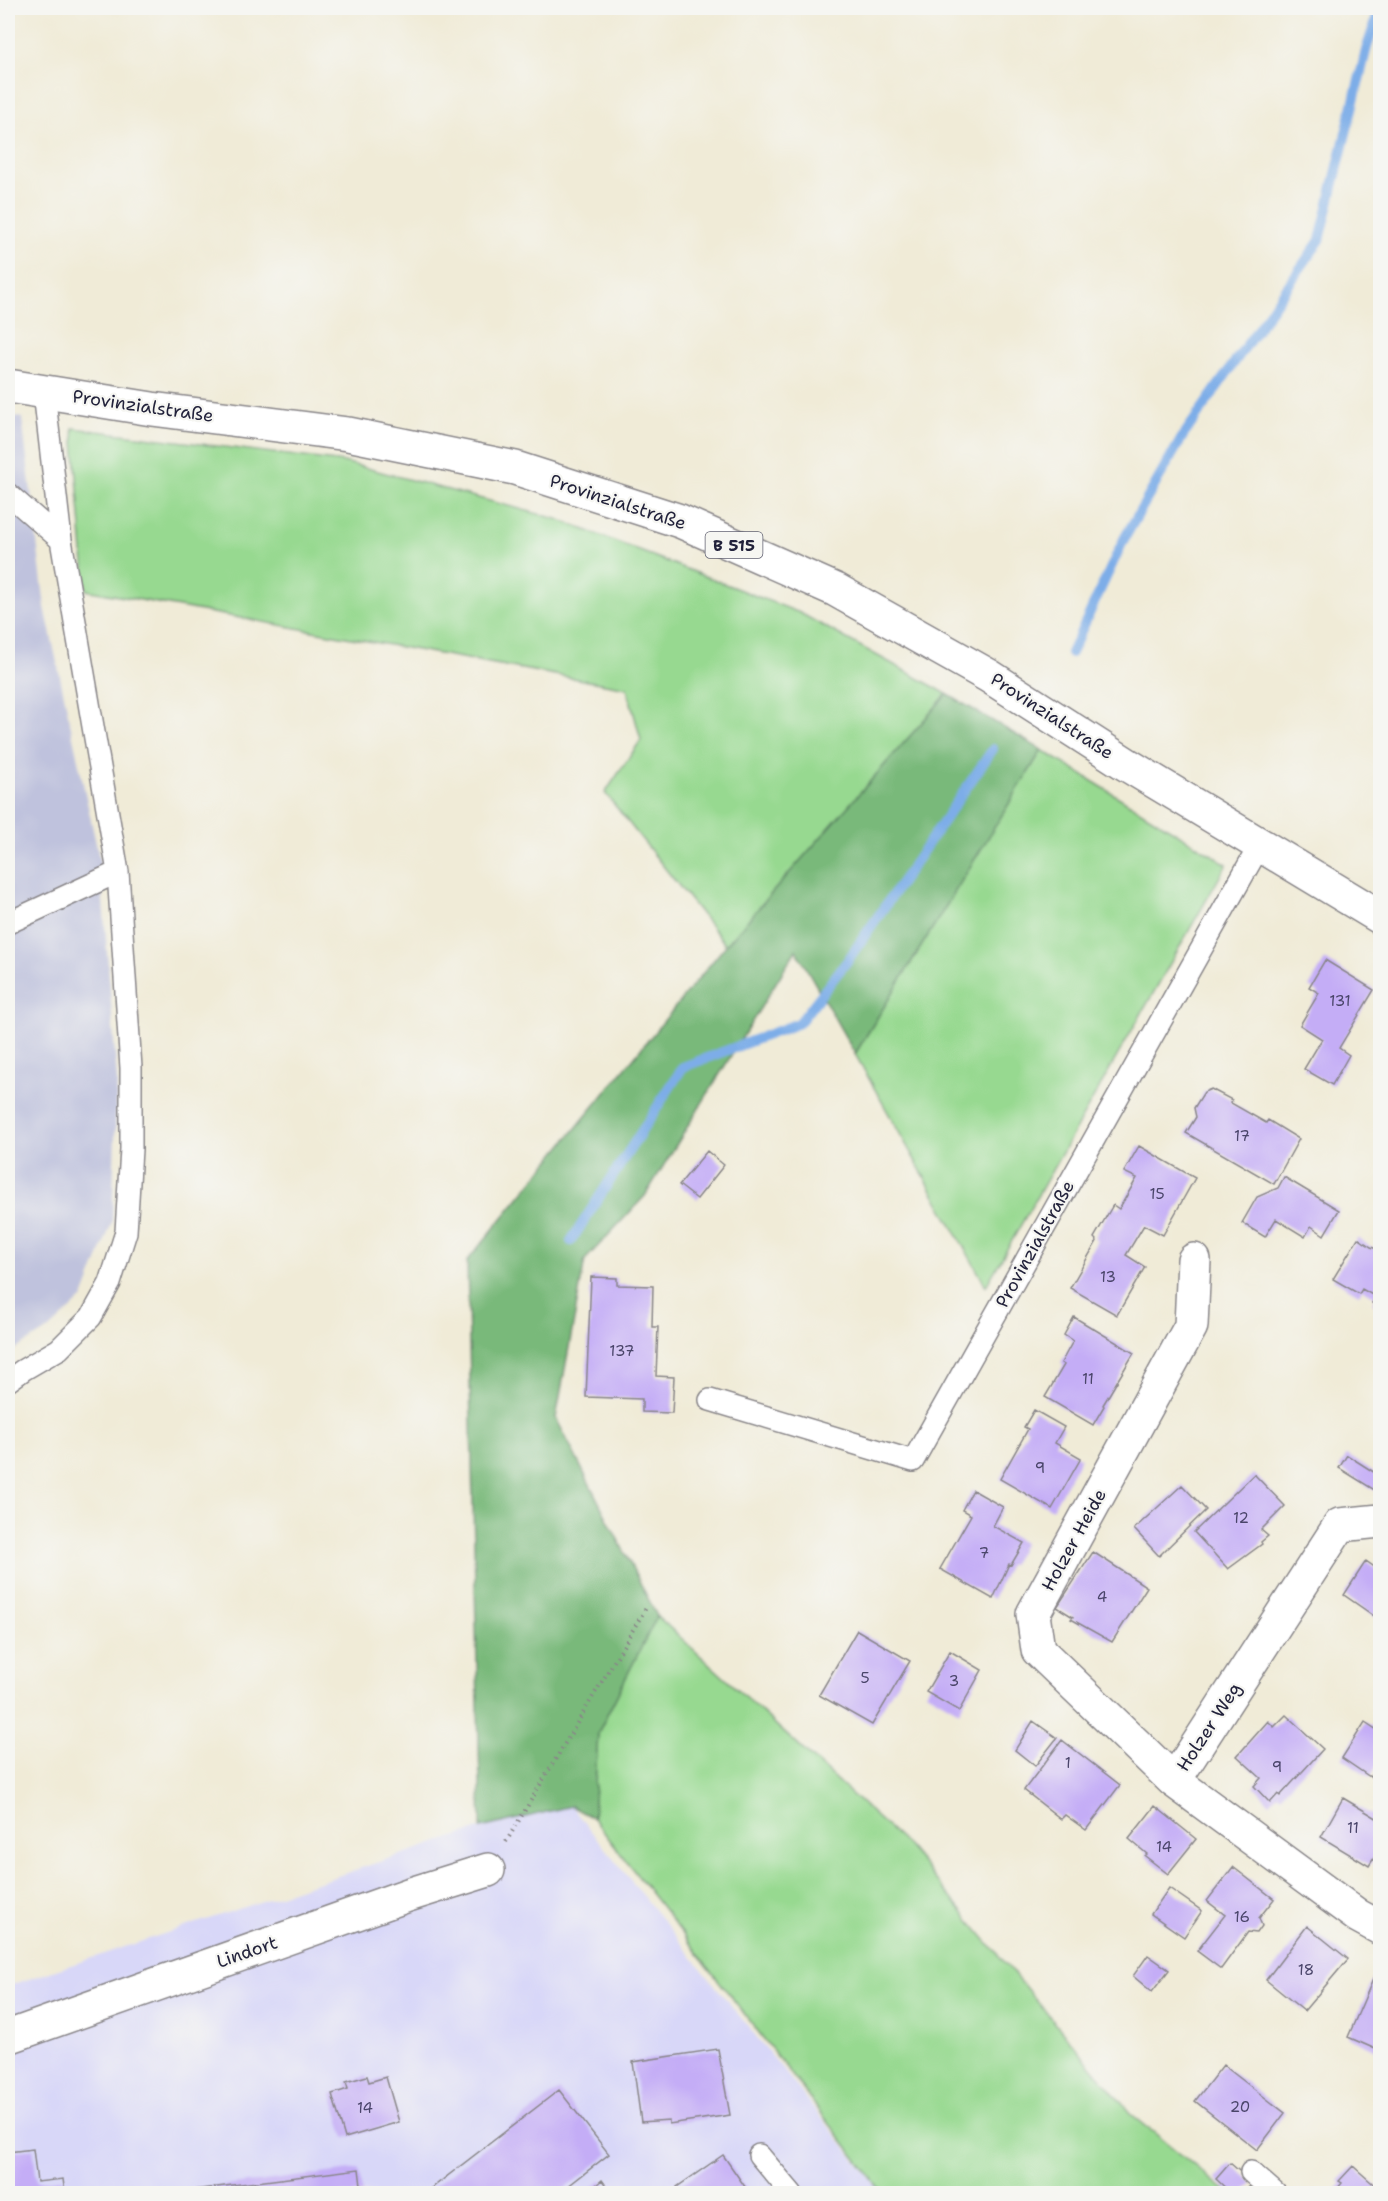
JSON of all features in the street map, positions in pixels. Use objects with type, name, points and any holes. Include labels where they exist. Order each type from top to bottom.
[{"type":"street","name":"Provinzialstraße","points":[[8,386],[152,409],[348,434],[404,445],[515,468],[680,521],[836,590],[989,676],[1126,764],[1261,843],[1380,917]]},
{"type":"street","name":"Holzer Heide","points":[[1174,1781],[1038,1650],[1033,1614],[1191,1326],[1194,1260]]},
{"type":"street","name":"Holzer Weg","points":[[1380,1521],[1340,1525],[1174,1781],[1358,1916],[1380,1928]]},
{"type":"street","name":"Lindort","points":[[8,2037],[408,1895],[488,1870]]},
{"type":"lane","points":[[8,1381],[59,1349],[91,1317],[110,1283],[126,1232],[131,1149],[131,1068],[118,872],[61,540],[44,392]]},
{"type":"lane","points":[[8,494],[61,540]]},
{"type":"lane","name":"Provinzialstraße","points":[[710,1401],[913,1461],[1261,843]]},
{"type":"lane","points":[[8,923],[118,872]]},
{"type":"lane","points":[[759,2155],[792,2193]]},
{"type":"lane","points":[[1251,2172],[1276,2193]]},
{"type":"path","points":[[488,1870],[646,1608]]},
{"type":"shaded area","points":[[8,415],[22,418],[45,607],[100,862],[117,1080],[112,1222],[83,1298],[52,1327],[8,1354]]},
{"type":"shaded area","points":[[571,1806],[882,2193],[8,2193],[8,1986],[481,1828]]},
{"type":"green space","points":[[73,428],[344,462],[557,519],[800,613],[947,694],[726,945],[605,793],[641,740],[627,688],[86,590]]},
{"type":"green space","points":[[947,694],[1042,750],[855,1054],[796,950],[645,1196],[585,1260],[556,1418],[657,1616],[598,1733],[593,1818],[571,1806],[481,1828],[467,1261],[726,945]]},
{"type":"green space","points":[[1042,750],[1227,864],[986,1286],[855,1054]]},
{"type":"green space","points":[[657,1616],[907,1845],[1130,2113],[1228,2193],[883,2193],[593,1818],[598,1733]]},
{"type":"building","points":[[1325,960],[1374,990],[1339,1048],[1349,1055],[1332,1085],[1304,1069],[1322,1039],[1300,1025],[1319,993],[1309,987]]},
{"type":"building","points":[[1211,1089],[1266,1123],[1268,1120],[1299,1139],[1274,1184],[1186,1133],[1196,1117],[1194,1108],[1204,1092]]},
{"type":"building","points":[[1139,1146],[1195,1178],[1163,1235],[1144,1225],[1126,1255],[1145,1267],[1117,1315],[1070,1288],[1097,1241],[1094,1238],[1113,1205],[1119,1209],[1137,1178],[1124,1172]]},
{"type":"building","points":[[707,1151],[724,1165],[697,1199],[679,1185]]},
{"type":"building","points":[[1284,1177],[1339,1210],[1324,1235],[1311,1226],[1305,1237],[1276,1219],[1265,1237],[1242,1223],[1257,1197],[1278,1188]]},
{"type":"building","points":[[1358,1238],[1380,1250],[1380,1308],[1372,1303],[1376,1297],[1362,1289],[1359,1294],[1333,1279]]},
{"type":"building","points":[[591,1277],[617,1278],[617,1285],[653,1286],[652,1327],[658,1327],[656,1376],[674,1377],[672,1413],[642,1412],[642,1399],[586,1397]]},
{"type":"building","points":[[1074,1317],[1134,1353],[1093,1425],[1045,1397],[1064,1365],[1061,1363],[1073,1341],[1064,1335]]},
{"type":"building","points":[[1034,1410],[1064,1427],[1055,1443],[1081,1458],[1052,1509],[1000,1479],[1028,1429],[1024,1427]]},
{"type":"building","points":[[1347,1455],[1380,1476],[1380,1483],[1376,1491],[1339,1468]]},
{"type":"building","points":[[1254,1474],[1285,1506],[1261,1530],[1268,1536],[1261,1542],[1262,1544],[1228,1569],[1194,1532]]},
{"type":"building","points":[[1182,1485],[1206,1510],[1159,1556],[1134,1529]]},
{"type":"building","points":[[973,1490],[1003,1507],[993,1526],[1024,1543],[1011,1565],[1009,1564],[993,1599],[940,1569],[971,1515],[962,1510]]},
{"type":"building","points":[[1093,1552],[1147,1587],[1112,1642],[1071,1619],[1073,1617],[1057,1607]]},
{"type":"building","points":[[1366,1561],[1380,1571],[1380,1620],[1344,1595]]},
{"type":"building","points":[[857,1630],[910,1661],[872,1725],[819,1695]]},
{"type":"building","points":[[950,1651],[982,1670],[959,1711],[926,1692]]},
{"type":"building","points":[[1286,1715],[1323,1749],[1280,1796],[1278,1794],[1270,1803],[1254,1786],[1261,1778],[1237,1756],[1268,1721],[1274,1727]]},
{"type":"building","points":[[1033,1721],[1057,1738],[1035,1766],[1015,1750]]},
{"type":"building","points":[[1365,1722],[1380,1732],[1380,1761],[1370,1777],[1342,1758]]},
{"type":"building","points":[[1062,1740],[1120,1785],[1086,1830],[1065,1815],[1061,1819],[1024,1790]]},
{"type":"building","points":[[1343,1798],[1380,1820],[1380,1855],[1377,1853],[1369,1866],[1321,1837]]},
{"type":"building","points":[[1155,1806],[1196,1839],[1168,1874],[1145,1856],[1147,1854],[1129,1839]]},
{"type":"building","points":[[1233,1867],[1274,1899],[1259,1918],[1262,1926],[1257,1933],[1248,1932],[1221,1969],[1197,1951],[1225,1915],[1207,1901]]},
{"type":"building","points":[[1169,1888],[1202,1911],[1184,1937],[1151,1914]]},
{"type":"building","points":[[1307,1926],[1348,1959],[1304,2011],[1266,1980]]},
{"type":"building","points":[[1148,1955],[1169,1970],[1152,1992],[1133,1976]]},
{"type":"building","points":[[1374,1977],[1380,1980],[1380,2051],[1348,2037]]},
{"type":"building","points":[[718,2049],[730,2115],[669,2124],[669,2120],[641,2122],[633,2062]]},
{"type":"building","points":[[1223,2065],[1285,2113],[1257,2150],[1195,2101]]},
{"type":"building","points":[[367,2076],[369,2082],[386,2077],[399,2122],[345,2138],[332,2094],[348,2089],[346,2082]]},
{"type":"building","points":[[559,2090],[609,2154],[558,2194],[436,2194],[432,2188]]},
{"type":"building","points":[[33,2149],[37,2182],[63,2179],[65,2194],[8,2194],[8,2152]]},
{"type":"building","points":[[723,2155],[750,2194],[682,2194],[677,2187]]},
{"type":"building","points":[[1230,2163],[1253,2183],[1242,2194],[1232,2194],[1216,2179]]},
{"type":"building","points":[[1353,2166],[1380,2190],[1380,2194],[1333,2194],[1342,2183],[1339,2181]]},
{"type":"building","points":[[359,2169],[362,2194],[177,2194],[177,2192]]},
{"type":"building","points":[[602,2180],[612,2194],[585,2194]]},
{"type":"waterway","points":[[1071,653],[1124,539],[1183,436],[1320,240],[1367,47],[1380,8]]},
{"type":"waterway","points":[[571,1241],[683,1067],[799,1023],[848,960],[993,749]]}]
